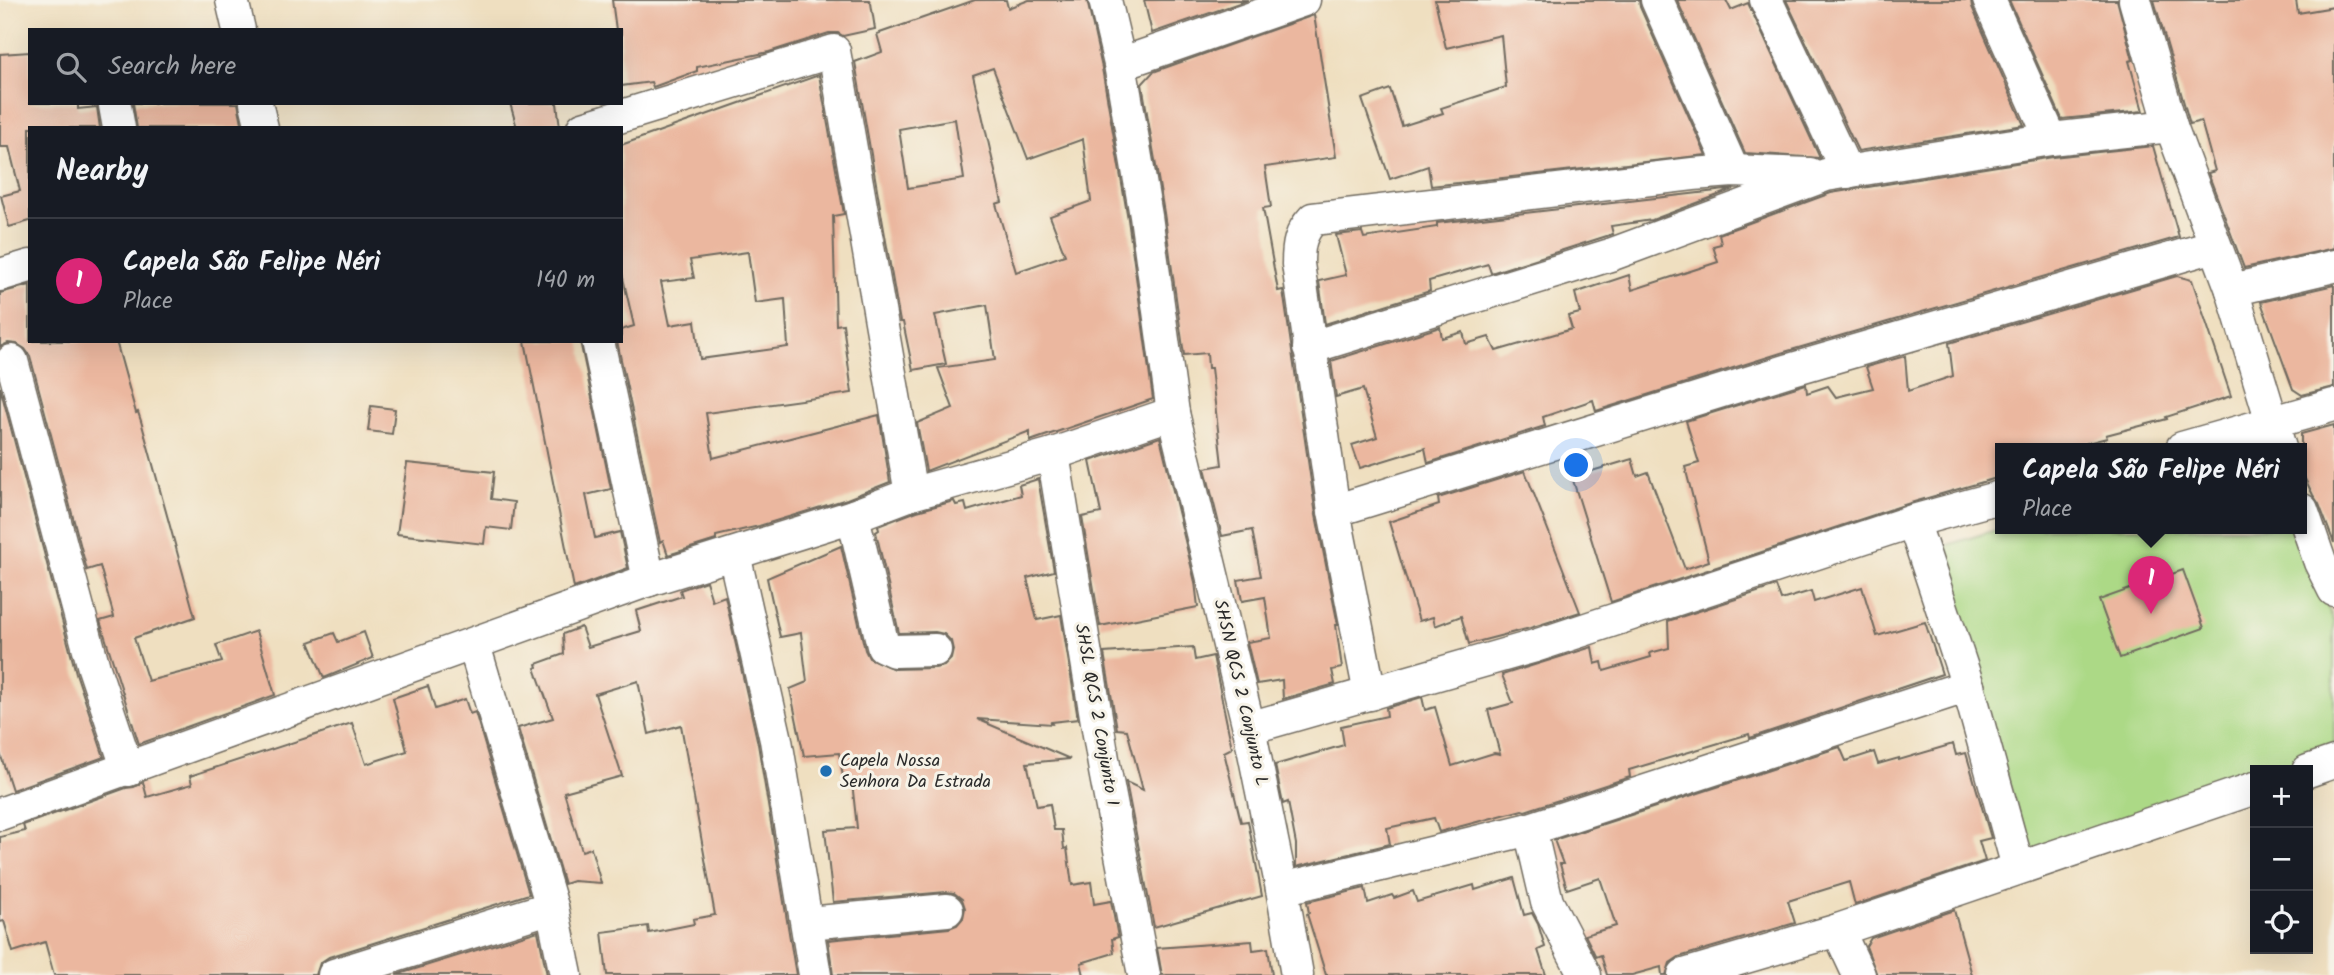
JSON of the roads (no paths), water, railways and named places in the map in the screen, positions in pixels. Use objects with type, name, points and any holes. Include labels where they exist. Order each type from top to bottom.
[{"type":"street","points":[[232,0],[239,28]]},
{"type":"street","name":"SHSN QCS 2 Conjunto L","points":[[1105,0],[1120,64],[1146,216],[1173,413],[1249,728],[1297,975]]},
{"type":"street","points":[[1120,64],[1304,0]]},
{"type":"street","points":[[1657,0],[1733,171]]},
{"type":"street","points":[[1766,0],[1836,173]]},
{"type":"street","points":[[1989,0],[2050,139]]},
{"type":"street","points":[[2135,0],[2171,126],[2232,290],[2276,435]]},
{"type":"street","points":[[590,126],[834,51],[911,494]]},
{"type":"street","points":[[256,105],[262,126]]},
{"type":"street","points":[[1370,694],[1334,511],[1301,298],[1298,254],[1303,229],[1313,219],[1733,171],[1836,173],[2050,139],[2171,126]]},
{"type":"street","points":[[1309,348],[1611,255],[1836,173]]},
{"type":"street","points":[[1334,511],[1786,371],[2215,246]]},
{"type":"street","points":[[2232,290],[2334,266]]},
{"type":"street","points":[[0,275],[28,267]]},
{"type":"street","points":[[598,343],[649,580]]},
{"type":"street","points":[[12,361],[94,668],[128,770]]},
{"type":"street","points":[[2218,443],[2276,435],[2334,405]]},
{"type":"street","points":[[0,814],[649,580],[853,516],[911,494],[1053,454],[1173,413]]},
{"type":"street","name":"SHSL QCS 2 Conjunto I","points":[[1053,454],[1105,771],[1144,975]]},
{"type":"street","points":[[1249,728],[1535,646],[1913,521],[1995,499]]},
{"type":"street","points":[[853,516],[883,646],[894,651],[935,650]]},
{"type":"street","points":[[1913,521],[1968,686],[2018,867]]},
{"type":"street","points":[[2307,526],[2334,590]]},
{"type":"street","points":[[734,554],[776,740],[815,975]]},
{"type":"street","points":[[474,645],[552,907],[566,975]]},
{"type":"street","points":[[1282,889],[1530,830],[1968,686]]},
{"type":"street","points":[[2313,769],[2334,762]]},
{"type":"street","points":[[1684,975],[1838,930],[2250,790]]},
{"type":"street","points":[[1530,830],[1547,902],[1585,975]]},
{"type":"street","points":[[334,975],[552,907]]},
{"type":"street","points":[[808,923],[947,910]]},
{"type":"street","points":[[1838,930],[1859,975]]},
{"type":"place","name":"Capela São Felipe Néri","points":[[2151,614]]},
{"type":"place","name":"Capela Nossa Senhora Da Estrada","points":[[826,771]]}]
